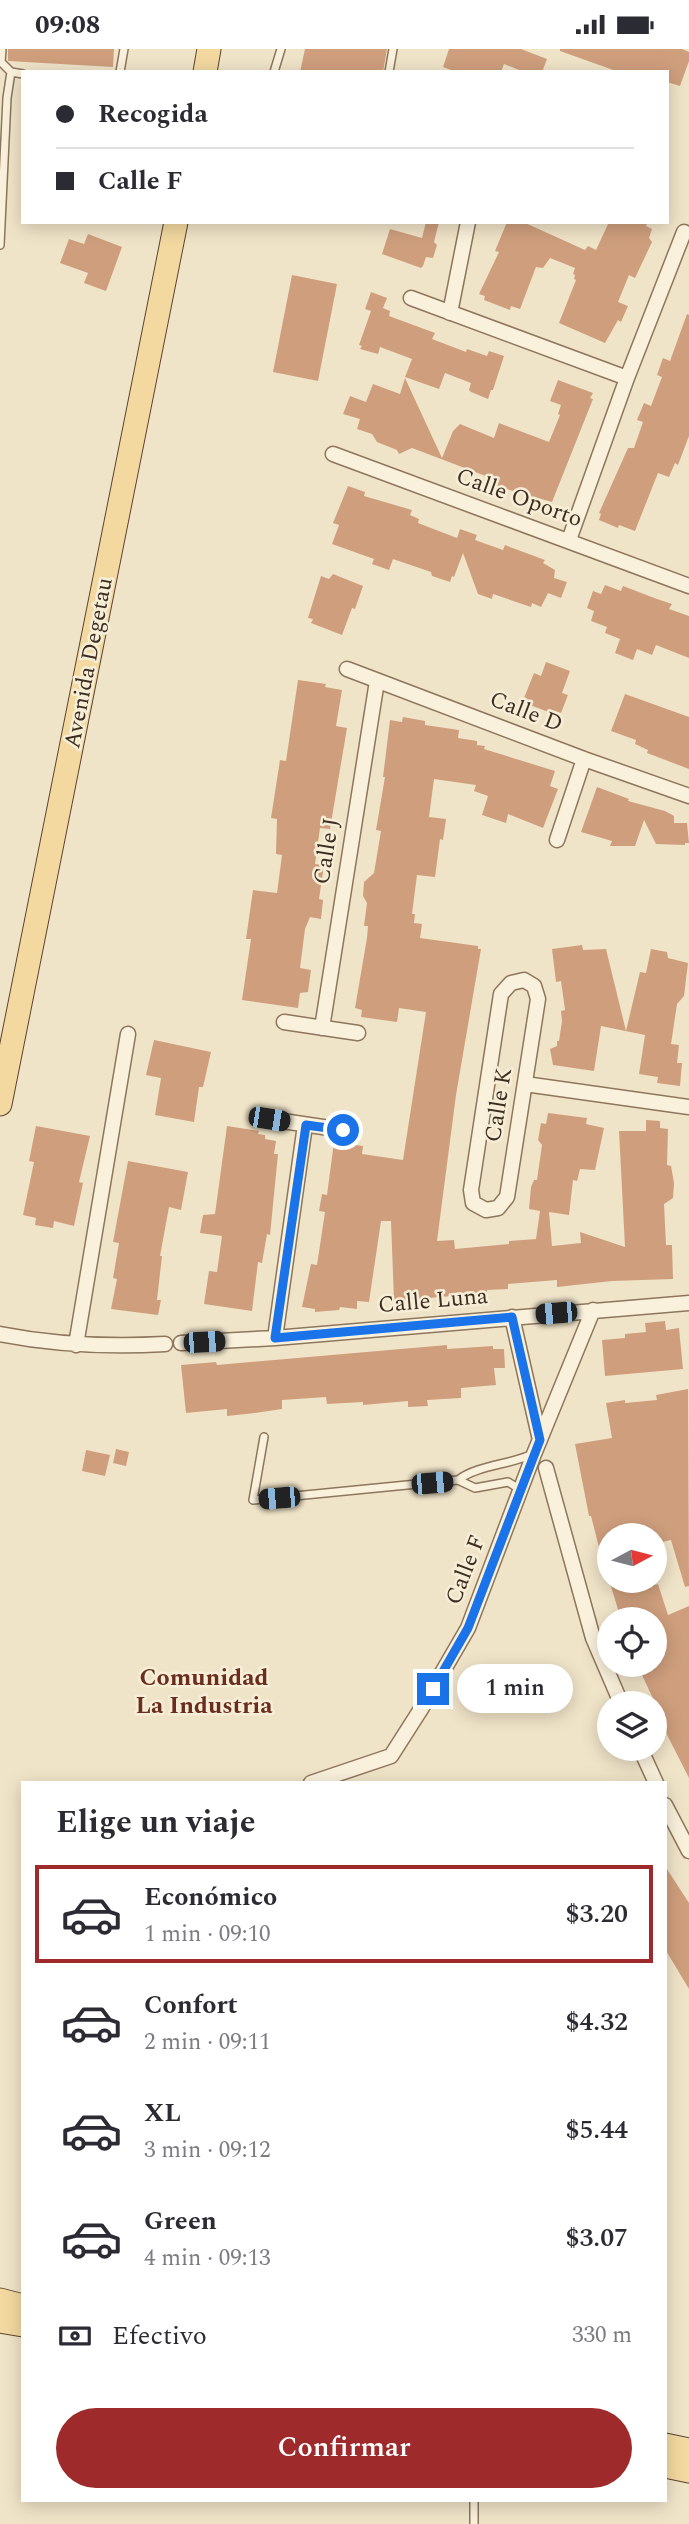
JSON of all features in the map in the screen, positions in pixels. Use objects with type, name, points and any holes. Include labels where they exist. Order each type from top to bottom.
[{"type":"main road","points":[[205,70],[209,49]]},
{"type":"main road","name":"Avenida Degetau","points":[[0,1104],[176,224]]},
{"type":"main road","points":[[0,2300],[21,2305]]},
{"type":"main road","points":[[0,2321],[21,2326]]},
{"type":"main road","points":[[667,2445],[689,2450]]},
{"type":"main road","points":[[667,2466],[689,2471]]},
{"type":"street","points":[[450,313],[468,224]]},
{"type":"street","points":[[569,540],[627,378],[684,232]]},
{"type":"street","points":[[411,298],[627,378]]},
{"type":"street","name":"Calle Oporto","points":[[333,454],[689,586]]},
{"type":"street","name":"Calle D","points":[[347,669],[689,796]]},
{"type":"street","name":"Calle J","points":[[322,1028],[377,681]]},
{"type":"street","points":[[557,840],[584,759]]},
{"type":"street","name":"Calle K","points":[[524,980],[534,986],[538,999],[525,1084],[507,1197],[498,1208],[485,1210],[473,1203],[471,1190],[501,994],[511,983],[524,980]]},
{"type":"street","points":[[284,1022],[358,1033]]},
{"type":"street","points":[[76,1345],[128,1034]]},
{"type":"street","points":[[525,1084],[689,1107]]},
{"type":"street","points":[[269,1119],[343,1130]]},
{"type":"street","points":[[275,1338],[306,1125]]},
{"type":"street","name":"Calle Luna","points":[[181,1343],[275,1338],[689,1303]]},
{"type":"street","name":"Calle F","points":[[317,1781],[391,1756],[421,1709],[468,1628],[534,1454],[593,1310]]},
{"type":"street","points":[[512,1317],[540,1440]]},
{"type":"street","points":[[0,1334],[42,1343],[115,1347],[165,1344]]},
{"type":"street","points":[[546,1468],[593,1638],[616,1691]]},
{"type":"street","points":[[646,1761],[655,1781]]},
{"type":"street","points":[[669,1827],[689,1851]]},
{"type":"lane","points":[[2,49],[1,66],[21,74]]},
{"type":"lane","points":[[120,70],[124,49]]},
{"type":"lane","points":[[275,70],[281,49]]},
{"type":"lane","points":[[389,70],[393,49]]},
{"type":"lane","points":[[0,245],[11,72]]},
{"type":"lane","points":[[264,1437],[253,1500],[458,1481],[475,1488],[508,1482],[521,1490]]},
{"type":"lane","points":[[458,1481],[470,1471],[515,1462],[534,1454]]},
{"type":"lane","points":[[474,2502],[474,2524]]},
{"type":"building","points":[[8,49],[114,49],[113,67],[8,61]]},
{"type":"building","points":[[305,49],[387,49],[383,70],[300,70]]},
{"type":"building","points":[[449,49],[521,49],[547,59],[543,70],[519,70],[504,64],[502,70],[451,70],[443,67]]},
{"type":"building","points":[[682,49],[689,52],[689,61],[680,86],[669,83],[669,70],[613,70],[560,51]]},
{"type":"building","points":[[426,224],[438,224],[433,258],[426,257],[421,268],[382,254],[390,229],[422,238]]},
{"type":"building","points":[[506,224],[527,224],[585,250],[588,246],[596,250],[608,224],[647,224],[646,226],[652,229],[649,238],[652,242],[635,278],[629,275],[618,302],[628,306],[621,322],[618,320],[605,343],[559,323],[576,280],[573,274],[575,268],[550,258],[543,268],[536,267],[520,309],[511,306],[510,310],[484,300],[485,296],[479,294],[499,252],[495,251]]},
{"type":"building","points":[[88,234],[122,247],[106,291],[84,283],[88,273],[60,263],[69,239],[84,244]]},
{"type":"building","points":[[292,275],[337,284],[318,381],[273,372]]},
{"type":"building","points":[[371,292],[387,298],[383,308],[390,311],[389,316],[435,333],[432,339],[466,352],[467,349],[487,356],[489,351],[504,356],[488,399],[471,392],[471,383],[445,373],[439,389],[405,377],[412,359],[380,347],[378,354],[360,349],[371,311],[365,309]]},
{"type":"building","points":[[687,314],[689,436],[678,465],[675,463],[669,477],[658,473],[635,531],[619,525],[618,528],[599,520],[599,513],[628,448],[634,448],[643,422],[637,420],[644,403],[651,406],[662,377],[657,375],[663,358],[670,361]]},
{"type":"building","points":[[405,378],[442,458],[453,431],[460,424],[494,438],[499,423],[549,442],[560,415],[561,405],[550,401],[558,380],[593,393],[590,398],[593,399],[552,502],[489,484],[491,478],[412,448],[399,454],[397,450],[377,442],[372,434],[357,429],[360,419],[343,414],[350,396],[366,402],[373,384],[400,394]]},
{"type":"building","points":[[348,486],[365,492],[364,496],[412,510],[410,515],[419,519],[418,523],[457,538],[460,529],[477,535],[475,540],[503,550],[505,545],[545,560],[543,563],[555,570],[554,578],[567,582],[561,598],[548,593],[541,607],[532,603],[531,607],[493,594],[492,599],[478,594],[463,553],[450,582],[432,576],[431,572],[393,559],[389,570],[372,564],[374,559],[332,544],[339,525],[333,523]]},
{"type":"building","points":[[333,574],[363,586],[342,635],[311,623],[313,619],[308,618],[321,576],[329,579]]},
{"type":"building","points":[[605,585],[621,591],[623,586],[672,604],[669,609],[689,616],[689,658],[656,645],[652,655],[637,649],[633,660],[615,653],[620,639],[605,633],[607,627],[591,621],[594,611],[587,608],[593,591],[601,594]]},
{"type":"building","points":[[546,662],[570,671],[562,693],[568,695],[561,713],[552,710],[551,713],[530,705],[532,701],[524,698],[534,673],[541,676]]},
{"type":"building","points":[[298,680],[326,684],[325,687],[342,690],[336,726],[347,728],[330,829],[320,828],[315,864],[324,865],[319,899],[323,900],[321,919],[310,917],[305,929],[300,968],[311,970],[308,992],[300,993],[298,1008],[242,1000],[251,939],[246,939],[253,890],[277,893],[282,855],[276,854],[277,819],[271,818],[280,760],[286,761]]},
{"type":"building","points":[[625,694],[689,717],[689,769],[647,753],[648,750],[635,744],[636,740],[611,731]]},
{"type":"building","points":[[403,717],[425,721],[425,725],[459,730],[458,738],[477,741],[477,745],[485,746],[484,749],[555,771],[550,786],[558,789],[543,828],[508,814],[506,823],[482,815],[488,796],[474,791],[476,785],[434,779],[429,817],[446,819],[443,840],[440,839],[435,877],[417,875],[412,914],[415,914],[414,923],[422,924],[420,938],[478,946],[478,949],[481,949],[456,1095],[437,1241],[454,1240],[455,1249],[536,1239],[540,1211],[529,1209],[531,1187],[534,1180],[537,1180],[542,1145],[538,1140],[541,1123],[546,1124],[548,1113],[587,1118],[586,1124],[604,1128],[595,1170],[580,1169],[577,1181],[573,1180],[569,1215],[549,1212],[552,1246],[581,1243],[580,1232],[625,1247],[619,1131],[646,1131],[646,1120],[660,1121],[660,1128],[668,1129],[667,1165],[671,1166],[674,1183],[673,1198],[664,1204],[666,1245],[672,1245],[673,1279],[612,1281],[557,1287],[557,1280],[508,1284],[508,1289],[487,1290],[487,1293],[394,1301],[391,1221],[381,1221],[369,1302],[357,1301],[357,1309],[340,1307],[339,1310],[315,1312],[315,1309],[302,1307],[311,1264],[317,1265],[325,1212],[319,1211],[322,1194],[327,1195],[334,1142],[363,1146],[362,1154],[403,1160],[426,1012],[399,1008],[397,1022],[361,1017],[362,1010],[355,1008],[368,926],[364,926],[367,903],[363,896],[364,882],[374,873],[381,831],[376,830],[385,777],[390,720],[402,722]]},
{"type":"building","points":[[597,787],[629,799],[628,801],[665,811],[674,816],[674,823],[687,823],[689,843],[656,844],[644,820],[635,846],[610,846],[612,841],[581,832]]},
{"type":"building","points":[[582,945],[583,950],[606,949],[626,1031],[640,972],[646,973],[651,949],[667,952],[668,958],[688,963],[684,996],[677,1004],[671,1044],[679,1045],[677,1063],[682,1063],[680,1086],[657,1083],[658,1077],[639,1074],[645,1035],[601,1026],[594,1071],[553,1065],[550,1049],[557,1046],[559,1041],[561,1011],[565,1010],[561,981],[556,982],[552,949]]},
{"type":"building","points":[[154,1040],[211,1052],[203,1087],[199,1087],[194,1122],[155,1115],[161,1078],[146,1075]]},
{"type":"building","points":[[36,1126],[90,1136],[79,1182],[83,1183],[74,1226],[54,1221],[53,1228],[35,1225],[36,1218],[23,1215],[34,1162],[29,1161]]},
{"type":"building","points":[[227,1126],[259,1131],[258,1134],[265,1135],[265,1139],[276,1141],[274,1154],[278,1154],[270,1235],[267,1234],[262,1263],[258,1262],[252,1311],[204,1304],[209,1271],[217,1272],[222,1236],[200,1233],[203,1215],[215,1214]]},
{"type":"building","points":[[128,1161],[188,1172],[181,1210],[169,1207],[160,1256],[157,1300],[161,1300],[158,1315],[111,1309],[117,1279],[113,1278],[119,1243],[113,1242]]},
{"type":"building","points":[[665,1321],[666,1330],[679,1328],[683,1369],[605,1376],[602,1340],[625,1338],[625,1334],[646,1332],[645,1323]]},
{"type":"building","points":[[447,1345],[447,1349],[493,1346],[493,1349],[504,1349],[505,1368],[494,1368],[496,1385],[461,1388],[461,1398],[427,1400],[428,1406],[408,1407],[408,1401],[363,1405],[363,1402],[327,1404],[326,1397],[282,1400],[282,1409],[255,1413],[227,1416],[227,1409],[186,1413],[181,1365],[216,1362],[217,1365]]},
{"type":"building","points":[[688,1389],[689,1586],[685,1587],[671,1540],[667,1541],[667,1523],[597,1523],[597,1540],[589,1516],[575,1444],[612,1438],[606,1403],[657,1400],[656,1395]]},
{"type":"building","points":[[116,1449],[129,1452],[126,1466],[113,1463]]},
{"type":"building","points":[[86,1450],[110,1455],[105,1476],[82,1471]]},
{"type":"building","points":[[613,1593],[661,1593],[665,1607],[617,1607]]},
{"type":"building","points":[[689,1606],[689,1778],[667,1735],[667,1691],[649,1691],[643,1677],[667,1677],[667,1612],[668,1615]]},
{"type":"building","points":[[667,1869],[689,1903],[689,1989],[667,1952]]},
{"type":"district","name":"Comunidad La Industria","points":[[204,1692]]},
{"type":"route","points":[[343,1130],[306,1125],[275,1338],[512,1317],[540,1440],[468,1628],[433,1689]]}]
